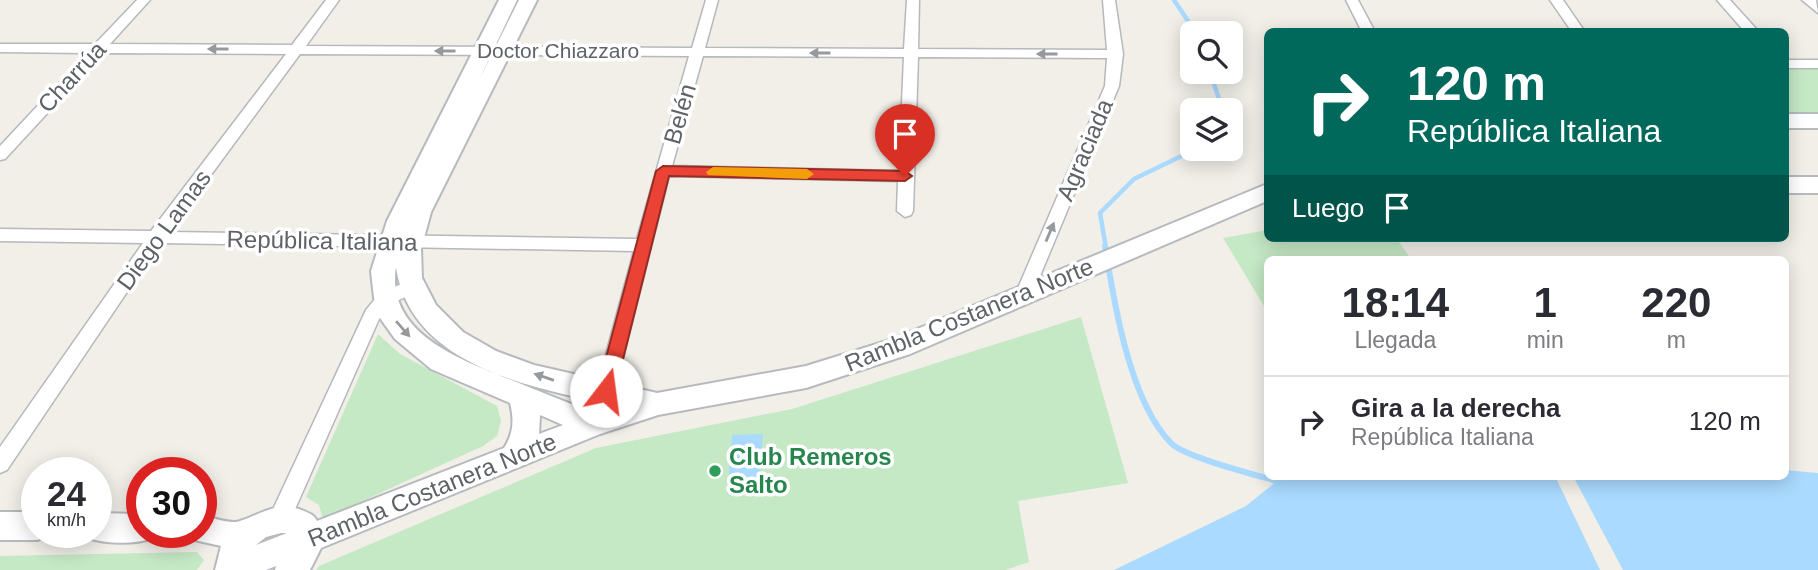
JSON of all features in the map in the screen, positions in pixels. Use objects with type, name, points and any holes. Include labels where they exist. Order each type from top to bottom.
[{"type":"street","name":"Charrúa","points":[[0,155],[144,0]]},
{"type":"street","name":"Diego Lamas","points":[[0,464],[155,238],[333,0]]},
{"type":"street","points":[[508,0],[493,51],[418,219],[383,271],[386,298],[393,318],[404,332],[440,362],[593,425]]},
{"type":"street","points":[[493,51],[528,0]]},
{"type":"street","name":"Belén","points":[[606,391],[663,171],[712,0]]},
{"type":"street","points":[[905,211],[913,0]]},
{"type":"street","name":"Agraciada","points":[[1024,295],[1112,86],[1116,54],[1115,25],[1109,0]]},
{"type":"street","points":[[1352,0],[1367,28]]},
{"type":"street","points":[[1556,0],[1576,28]]},
{"type":"street","points":[[1723,0],[1749,28]]},
{"type":"street","points":[[1808,0],[1818,9]]},
{"type":"street","name":"Doctor Chiazzaro","points":[[0,48],[1116,54]]},
{"type":"street","points":[[1789,64],[1818,64]]},
{"type":"street","points":[[1789,121],[1818,121]]},
{"type":"street","points":[[663,171],[905,176]]},
{"type":"street","points":[[1789,185],[1818,185]]},
{"type":"street","name":"Rambla Costanera Norte","points":[[231,570],[593,425],[658,404],[806,377],[901,347],[1069,277],[1199,218],[1264,193]]},
{"type":"street","name":"República Italiana","points":[[0,235],[644,245]]},
{"type":"street","points":[[401,243],[408,264],[411,287],[416,297],[441,328],[462,345],[488,358],[563,384],[658,404]]},
{"type":"street","points":[[280,518],[372,315],[386,298],[411,287]]},
{"type":"street","points":[[542,445],[560,413],[606,391]]},
{"type":"street","points":[[514,457],[528,431],[527,411],[522,396]]},
{"type":"street","points":[[231,570],[233,555],[244,537],[263,523],[280,518],[298,521],[304,526],[308,541],[299,561],[290,570]]},
{"type":"street","points":[[0,526],[21,526]]},
{"type":"street","points":[[217,532],[244,537]]},
{"type":"green space","points":[[1789,68],[1818,69],[1818,114],[1789,114]]},
{"type":"green space","points":[[1264,231],[1264,242],[1399,242],[1409,256],[1264,256],[1264,306],[1223,238]]},
{"type":"green space","points":[[1081,317],[1128,483],[1018,501],[1029,562],[1005,570],[316,570],[319,566],[596,448],[792,409]]},
{"type":"green space","points":[[378,334],[400,354],[497,406],[501,421],[497,436],[483,446],[323,519],[319,505],[306,497]]},
{"type":"green space","points":[[197,552],[204,560],[197,570],[0,570],[0,556]]},
{"type":"water","points":[[763,434],[759,493],[727,494],[732,435]]},
{"type":"water","points":[[1789,470],[1818,473],[1818,570],[1623,570],[1575,480],[1789,480]]},
{"type":"water","points":[[1278,480],[1557,480],[1600,570],[1114,570],[1246,506]]},
{"type":"waterway","points":[[1174,0],[1188,21]]},
{"type":"waterway","points":[[1214,84],[1219,98]]},
{"type":"waterway","points":[[1106,248],[1100,213],[1134,179],[1180,157]]},
{"type":"waterway","points":[[1105,246],[1119,323],[1134,378],[1157,425],[1171,443],[1190,454],[1264,477]]},
{"type":"waterway","points":[[1274,480],[1280,485]]},
{"type":"slow traffic","points":[[713,172],[807,174]]},
{"type":"place","name":"Club Remeros Salto","points":[[715,471]]},
{"type":"route","points":[[606,391],[663,171],[905,176]]}]
